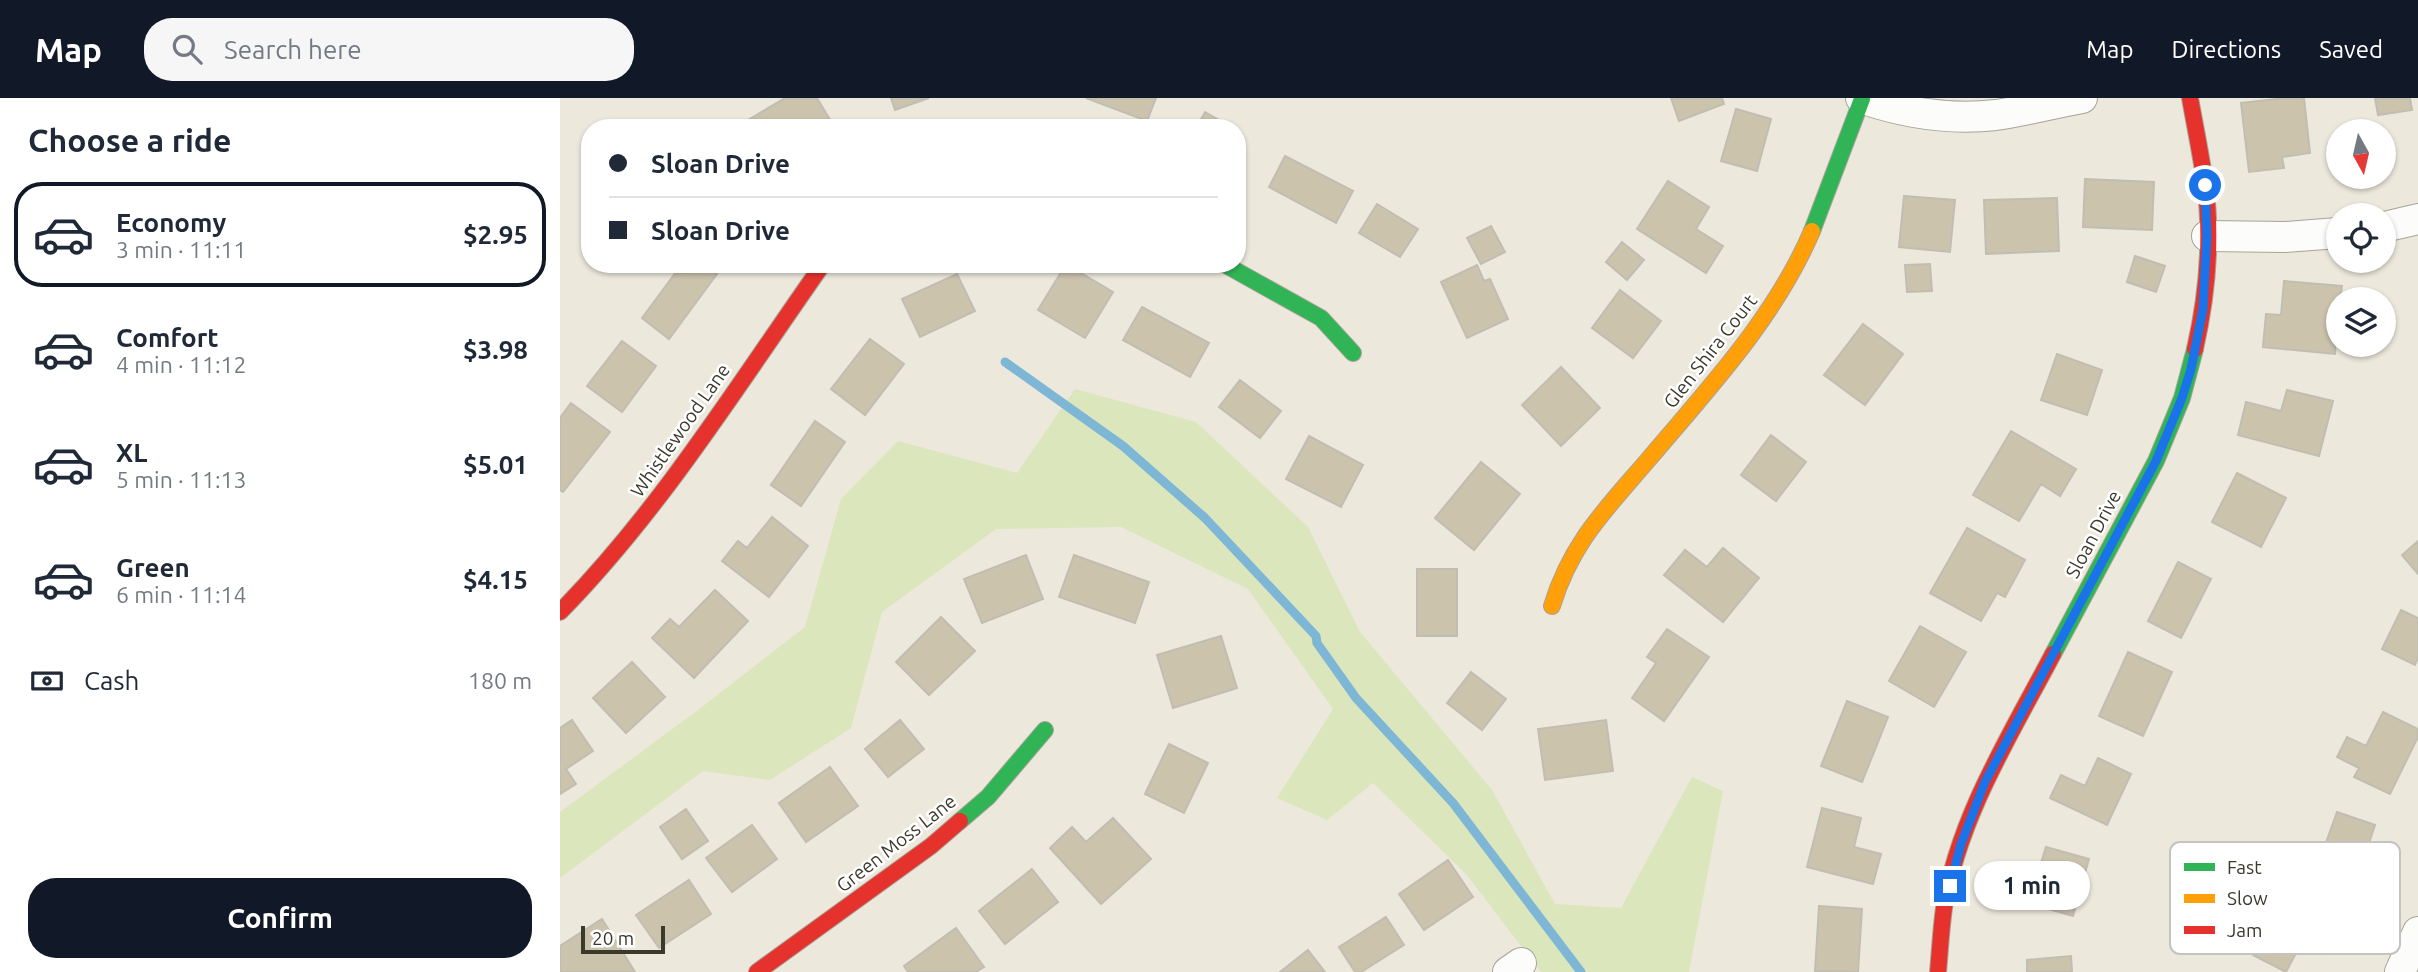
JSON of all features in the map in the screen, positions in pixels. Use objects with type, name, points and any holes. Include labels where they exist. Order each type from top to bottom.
[{"type":"street","points":[[1862,98],[1898,110],[1952,117],[1996,115],[2082,98]]},
{"type":"street","name":"Glen Shira Court","points":[[1552,606],[1561,577],[1586,533],[1731,362],[1775,302],[1805,247],[1862,98]]},
{"type":"street","name":"Sloan Drive","points":[[1938,972],[1944,907],[1961,844],[1985,782],[2150,472],[2182,398],[2191,369],[2203,309],[2207,236],[2205,185],[2190,98]]},
{"type":"street","points":[[2396,224],[2418,219]]},
{"type":"street","points":[[2207,236],[2286,237],[2326,234]]},
{"type":"street","name":"Whistlewood Lane","points":[[560,612],[597,574],[644,518],[817,273]]},
{"type":"street","points":[[1240,273],[1321,318],[1353,353]]},
{"type":"street","name":"Green Moss Lane","points":[[757,972],[932,846],[988,797],[1045,730]]},
{"type":"street","points":[[2408,968],[2418,932]]},
{"type":"green space","points":[[1075,389],[1196,422],[1308,527],[1360,632],[1492,790],[1555,904],[1621,908],[1692,777],[1723,791],[1689,972],[1541,972],[1466,874],[1373,783],[1327,820],[1277,798],[1333,709],[1248,589],[1121,527],[996,529],[882,612],[851,728],[770,780],[703,771],[560,878],[560,812],[805,627],[841,499],[898,441],[1017,473]]},
{"type":"building","points":[[785,98],[817,98],[830,119],[750,119]]},
{"type":"building","points":[[891,98],[929,98],[895,110]]},
{"type":"building","points":[[1086,98],[1156,98],[1148,119]]},
{"type":"building","points":[[1671,98],[1722,98],[1724,104],[1679,121]]},
{"type":"building","points":[[2304,98],[2310,153],[2282,157],[2284,168],[2249,172],[2241,103]]},
{"type":"building","points":[[2375,98],[2410,98],[2412,110],[2378,115]]},
{"type":"building","points":[[1736,109],[1771,119],[1757,171],[1721,161]]},
{"type":"building","points":[[1205,112],[1217,119],[1201,119]]},
{"type":"building","points":[[1285,156],[1353,191],[1336,223],[1269,187]]},
{"type":"building","points":[[2085,179],[2154,182],[2152,230],[2083,227]]},
{"type":"building","points":[[1668,181],[1709,207],[1696,229],[1723,246],[1706,273],[1637,229]]},
{"type":"building","points":[[1904,196],[1955,200],[1950,252],[1899,247]]},
{"type":"building","points":[[2057,198],[2059,251],[1986,254],[1984,200]]},
{"type":"building","points":[[1377,204],[1418,229],[1400,257],[1359,233]]},
{"type":"building","points":[[1491,226],[1505,252],[1481,264],[1467,238]]},
{"type":"building","points":[[1622,242],[1644,260],[1627,280],[1606,262]]},
{"type":"building","points":[[2135,256],[2165,266],[2156,292],[2127,282]]},
{"type":"building","points":[[1930,264],[1932,291],[1907,292],[1905,265]]},
{"type":"building","points":[[1477,265],[1484,281],[1490,279],[1508,319],[1467,338],[1441,282]]},
{"type":"building","points":[[675,273],[717,274],[669,339],[642,318]]},
{"type":"building","points":[[1061,273],[1081,273],[1113,292],[1085,338],[1038,310]]},
{"type":"building","points":[[957,274],[975,311],[920,337],[902,299]]},
{"type":"building","points":[[2284,281],[2342,286],[2326,287],[2326,353],[2263,347],[2266,314],[2281,315]]},
{"type":"building","points":[[1620,290],[1661,321],[1633,358],[1592,328]]},
{"type":"building","points":[[1142,307],[1209,343],[1190,377],[1123,340]]},
{"type":"building","points":[[1863,324],[1903,354],[1865,405],[1824,375]]},
{"type":"building","points":[[870,339],[904,364],[865,415],[831,389]]},
{"type":"building","points":[[622,341],[656,366],[622,412],[587,386]]},
{"type":"building","points":[[2057,354],[2102,370],[2087,415],[2041,400]]},
{"type":"building","points":[[1561,367],[1600,408],[1561,446],[1522,405]]},
{"type":"building","points":[[1240,380],[1281,411],[1260,438],[1219,407]]},
{"type":"building","points":[[2287,390],[2333,401],[2319,456],[2238,435],[2246,402],[2281,411]]},
{"type":"building","points":[[571,403],[610,432],[563,492],[560,490],[560,418]]},
{"type":"building","points":[[815,421],[845,442],[801,506],[771,485]]},
{"type":"building","points":[[2011,431],[2076,469],[2060,496],[2041,484],[2019,521],[1973,495]]},
{"type":"building","points":[[1771,435],[1806,462],[1776,501],[1741,475]]},
{"type":"building","points":[[1309,436],[1363,465],[1341,507],[1286,479]]},
{"type":"building","points":[[1481,462],[1520,494],[1474,550],[1435,518]]},
{"type":"building","points":[[2237,473],[2286,498],[2261,547],[2212,522]]},
{"type":"building","points":[[772,517],[808,546],[769,597],[722,561],[738,541],[747,548]]},
{"type":"building","points":[[1967,528],[2025,560],[2005,597],[1997,593],[1981,621],[1930,593]]},
{"type":"building","points":[[2418,541],[2418,574],[2402,555]]},
{"type":"building","points":[[1723,548],[1759,578],[1723,622],[1664,575],[1685,550],[1707,567]]},
{"type":"building","points":[[1026,555],[1043,599],[982,623],[964,579]]},
{"type":"building","points":[[1074,555],[1149,582],[1135,623],[1059,597]]},
{"type":"building","points":[[2178,562],[2211,579],[2181,638],[2148,621]]},
{"type":"building","points":[[1417,569],[1457,569],[1457,636],[1417,636]]},
{"type":"building","points":[[715,590],[748,621],[694,678],[652,638],[670,619],[679,627]]},
{"type":"building","points":[[2401,610],[2418,618],[2418,658],[2415,665],[2382,649]]},
{"type":"building","points":[[941,617],[975,651],[929,695],[896,662]]},
{"type":"building","points":[[1920,626],[1966,652],[1934,707],[1889,681]]},
{"type":"building","points":[[1667,629],[1709,657],[1664,721],[1632,698],[1656,663],[1647,657]]},
{"type":"building","points":[[1221,636],[1237,688],[1173,708],[1157,655]]},
{"type":"building","points":[[2128,652],[2172,672],[2143,736],[2099,716]]},
{"type":"building","points":[[632,662],[665,697],[626,733],[593,698]]},
{"type":"building","points":[[1471,672],[1506,699],[1482,730],[1447,703]]},
{"type":"building","points":[[1847,701],[1888,717],[1862,782],[1821,766]]},
{"type":"building","points":[[2383,712],[2418,729],[2418,737],[2390,794],[2354,777],[2359,768],[2337,757],[2347,737],[2366,746]]},
{"type":"building","points":[[572,720],[593,751],[566,769],[576,784],[560,794],[560,728]]},
{"type":"building","points":[[900,720],[924,749],[888,777],[865,749]]},
{"type":"building","points":[[1606,720],[1613,771],[1545,780],[1538,729]]},
{"type":"building","points":[[1169,744],[1208,763],[1184,813],[1145,794]]},
{"type":"building","points":[[2098,758],[2131,774],[2107,825],[2050,798],[2061,775],[2085,786]]},
{"type":"building","points":[[830,767],[858,806],[806,842],[779,803]]},
{"type":"building","points":[[1822,808],[1861,818],[1854,847],[1881,854],[1873,884],[1807,867]]},
{"type":"building","points":[[686,809],[708,841],[682,859],[660,827]]},
{"type":"building","points":[[2337,812],[2375,825],[2369,842],[2326,842]]},
{"type":"building","points":[[1113,818],[1151,859],[1101,904],[1050,848],[1072,827],[1086,842]]},
{"type":"building","points":[[752,825],[777,859],[732,892],[706,858]]},
{"type":"building","points":[[2046,847],[2089,859],[2073,916],[2017,900],[2023,882],[2034,885]]},
{"type":"building","points":[[1448,860],[1473,897],[1424,930],[1399,894]]},
{"type":"building","points":[[1032,869],[1058,902],[1005,944],[979,911]]},
{"type":"building","points":[[689,880],[711,914],[659,948],[636,915]]},
{"type":"building","points":[[1819,906],[1862,909],[1858,972],[1815,971]]},
{"type":"building","points":[[1386,917],[1404,945],[1361,972],[1355,972],[1339,947]]},
{"type":"building","points":[[602,919],[635,972],[560,972],[560,946]]},
{"type":"building","points":[[956,928],[984,967],[976,972],[908,972],[904,966]]},
{"type":"building","points":[[1308,950],[1325,972],[1280,972]]},
{"type":"building","points":[[2254,954],[2296,954],[2286,972]]},
{"type":"building","points":[[2071,956],[2072,972],[2027,972],[2027,960]]},
{"type":"waterway","points":[[1005,362],[1123,446],[1205,518],[1316,636],[1317,643],[1356,698],[1453,803],[1581,972]]},
{"type":"traffic: fast","points":[[1812,231],[1862,99]]},
{"type":"traffic: fast","points":[[1240,273],[1321,318],[1353,353]]},
{"type":"traffic: fast","points":[[2053,654],[2156,461],[2182,398],[2195,349]]},
{"type":"traffic: fast","points":[[960,821],[988,797],[1045,730]]},
{"type":"traffic: slow","points":[[1552,606],[1569,563],[1591,528],[1760,323],[1797,263],[1812,231]]},
{"type":"traffic: jam","points":[[2190,98],[2205,183],[2208,224],[2203,308],[2195,349]]},
{"type":"traffic: jam","points":[[560,612],[597,572],[666,488],[817,273]]},
{"type":"traffic: jam","points":[[1938,972],[1944,908],[1961,842],[1988,777],[2053,654]]},
{"type":"traffic: jam","points":[[757,972],[931,846],[960,821]]},
{"type":"route","points":[[1950,886],[1961,844],[1985,782],[2156,461],[2182,398],[2203,309],[2207,236],[2205,185]]}]
